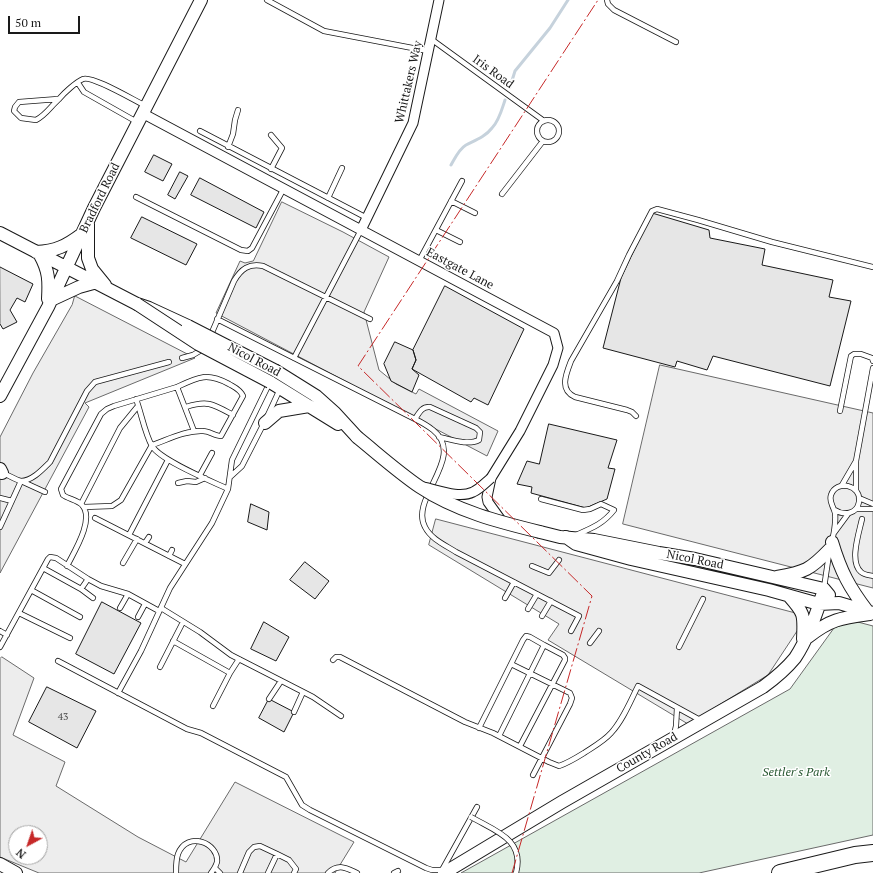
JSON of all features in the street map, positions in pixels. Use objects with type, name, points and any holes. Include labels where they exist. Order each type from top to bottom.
[{"type":"highway","points":[[780,873],[855,855],[873,853]]},
{"type":"main road","name":"Bradford Road","points":[[0,396],[50,303],[66,267],[142,113],[201,0]]},
{"type":"main road","points":[[83,233],[61,248],[38,253],[46,266],[50,281],[50,303],[79,287],[102,285],[92,269],[88,258],[89,221]]},
{"type":"main road","name":"Nicol Road","points":[[0,233],[137,304],[198,344],[270,382],[357,437],[420,487],[458,507],[503,523],[540,532],[594,540],[695,559],[770,578],[824,589]]},
{"type":"main road","name":"Nicol Road","points":[[137,304],[188,326],[288,378],[316,396],[335,412],[357,437]]},
{"type":"main road","points":[[265,423],[279,411],[310,406]]},
{"type":"main road","name":"Nicol Road","points":[[568,537],[576,544],[625,557],[819,604],[839,603]]},
{"type":"main road","points":[[770,578],[793,574],[806,570],[815,565],[832,542]]},
{"type":"main road","points":[[832,542],[838,564],[846,580],[871,613]]},
{"type":"main road","points":[[824,589],[839,603],[871,613]]},
{"type":"main road","name":"County Road","points":[[443,872],[763,687],[786,667],[794,658],[804,642],[813,622],[824,589]]},
{"type":"main road","points":[[789,596],[801,610],[804,618],[804,642]]},
{"type":"main road","points":[[804,642],[822,626],[833,621],[871,613]]},
{"type":"main road","points":[[0,865],[16,873]]},
{"type":"street","name":"Whittakers Way","points":[[361,230],[413,123],[439,0]]},
{"type":"street","name":"Eastgate Lane","points":[[142,113],[554,333],[558,348],[555,359],[520,431],[491,478],[479,489],[468,494],[458,495],[420,487]]},
{"type":"street","points":[[491,478],[487,497],[488,502],[503,523]]},
{"type":"lane","points":[[267,0],[324,31],[428,51]]},
{"type":"lane","points":[[607,0],[608,4],[614,10],[676,42]]},
{"type":"lane","name":"Iris Road","points":[[431,39],[544,121]]},
{"type":"lane","points":[[58,99],[19,102],[14,111],[21,118],[36,120],[48,111],[58,99],[83,79],[93,80],[142,113]]},
{"type":"lane","points":[[78,83],[84,92],[142,113]]},
{"type":"lane","points":[[228,147],[233,134],[238,110]]},
{"type":"lane","points":[[550,120],[556,124],[559,130],[558,136],[555,140],[550,142],[543,141],[538,136],[537,130],[539,125],[544,121],[550,120]]},
{"type":"lane","points":[[200,131],[228,147],[367,218]]},
{"type":"lane","points":[[271,135],[282,148],[271,169]]},
{"type":"lane","points":[[502,194],[543,141]]},
{"type":"lane","points":[[328,198],[342,168]]},
{"type":"lane","points":[[419,261],[462,181]]},
{"type":"lane","points":[[136,196],[242,250],[248,251],[252,248],[284,188]]},
{"type":"lane","points":[[452,201],[475,214]]},
{"type":"lane","points":[[636,416],[627,410],[575,397],[568,393],[565,388],[567,371],[571,361],[617,281],[652,211],[657,209],[772,242],[873,267]]},
{"type":"lane","points":[[294,358],[361,230]]},
{"type":"lane","points":[[436,230],[460,242]]},
{"type":"lane","points":[[182,358],[193,355],[203,348],[209,339],[239,272],[251,265],[263,266],[370,319]]},
{"type":"lane","points":[[217,319],[434,430],[443,446],[443,460],[422,508],[422,518],[426,529],[438,540],[456,552],[579,616],[570,631]]},
{"type":"lane","points":[[840,411],[851,356],[854,354],[861,354],[872,358],[873,361]]},
{"type":"lane","points":[[0,528],[21,481],[34,477],[50,462],[90,387],[96,382],[169,362]]},
{"type":"lane","points":[[832,542],[848,514],[856,509],[859,504],[859,498],[856,490],[856,461],[873,368]]},
{"type":"lane","points":[[118,693],[141,651],[170,588],[212,522],[228,489],[232,460],[276,371]]},
{"type":"lane","points":[[202,377],[219,379],[238,389],[243,396],[221,436],[208,432],[194,431],[152,445],[121,500],[112,506],[82,505],[66,497],[61,492],[62,487],[101,414],[107,409],[136,399],[202,377]]},
{"type":"lane","points":[[230,477],[242,466],[288,378]]},
{"type":"lane","points":[[177,386],[194,431]]},
{"type":"lane","points":[[136,399],[152,445],[161,455],[168,460],[228,489]]},
{"type":"lane","points":[[186,407],[197,404],[209,404],[233,415]]},
{"type":"lane","points":[[67,566],[84,532],[86,516],[82,505],[120,428],[138,406]]},
{"type":"lane","points":[[415,419],[425,406],[476,428],[480,432],[479,440],[475,443],[439,437]]},
{"type":"lane","points":[[178,484],[187,481],[196,482],[202,477],[212,452]]},
{"type":"lane","points":[[129,535],[168,460]]},
{"type":"lane","points":[[842,485],[856,461]]},
{"type":"lane","points":[[1,471],[45,492]]},
{"type":"lane","points":[[848,514],[839,513],[835,510],[831,503],[831,494],[837,487],[842,485],[851,486],[856,490]]},
{"type":"lane","points":[[0,498],[12,501]]},
{"type":"lane","points":[[859,498],[873,504]]},
{"type":"lane","points":[[541,499],[583,510],[590,509],[601,504],[614,510],[602,523],[568,537]]},
{"type":"lane","points":[[856,509],[873,508]]},
{"type":"lane","points":[[824,589],[832,542],[835,510]]},
{"type":"lane","points":[[95,518],[185,564]]},
{"type":"lane","points":[[862,519],[856,545],[856,566],[864,574],[873,576]]},
{"type":"lane","points":[[145,543],[148,537]]},
{"type":"lane","points":[[123,563],[137,539]]},
{"type":"lane","points":[[169,556],[172,550]]},
{"type":"lane","points":[[0,647],[48,559],[50,557],[56,558],[101,586],[128,594],[183,622],[239,659],[303,692],[341,716]]},
{"type":"lane","points":[[532,566],[549,573],[559,560]]},
{"type":"lane","points":[[43,568],[81,589],[93,598]]},
{"type":"lane","points":[[81,589],[88,579]]},
{"type":"lane","points":[[505,598],[514,582]]},
{"type":"lane","points":[[31,590],[80,617]]},
{"type":"lane","points":[[120,608],[128,594]]},
{"type":"lane","points":[[528,609],[537,594]]},
{"type":"lane","points":[[679,647],[702,598]]},
{"type":"lane","points":[[542,616],[551,601]]},
{"type":"lane","points":[[138,617],[145,604]]},
{"type":"lane","points":[[19,613],[70,638]]},
{"type":"lane","points":[[160,667],[183,622]]},
{"type":"lane","points":[[0,631],[7,635]]},
{"type":"lane","points":[[590,643],[599,632]]},
{"type":"lane","points":[[479,728],[523,640],[526,636],[530,637],[566,658],[520,746]]},
{"type":"lane","points":[[173,641],[230,673]]},
{"type":"lane","points":[[499,736],[544,645]]},
{"type":"lane","points":[[333,660],[336,657],[340,657],[465,722],[499,736],[559,766],[605,739],[619,722],[638,686],[702,721]]},
{"type":"lane","points":[[214,706],[230,673],[239,659]]},
{"type":"lane","points":[[58,661],[187,729],[201,733],[286,777],[302,805],[426,868],[443,872],[477,807]]},
{"type":"lane","points":[[511,664],[570,693],[572,698],[533,775]]},
{"type":"lane","points":[[269,699],[281,681]]},
{"type":"lane","points":[[294,712],[303,692]]},
{"type":"lane","points":[[672,739],[676,726],[677,708]]},
{"type":"lane","points":[[471,817],[511,841],[519,857],[516,873]]},
{"type":"lane","points":[[176,873],[177,855],[187,842],[192,841],[198,841],[211,848],[217,859],[215,868],[211,873]]},
{"type":"lane","points":[[240,873],[249,852],[254,847],[260,846],[289,860],[296,869],[294,873]]},
{"type":"lane","points":[[268,873],[277,854]]},
{"type":"lane","points":[[329,872],[337,867],[343,867],[357,873]]},
{"type":"lane","points":[[215,868],[220,873]]},
{"type":"green space","name":"Settler's Park","points":[[854,621],[873,626],[873,835],[699,873],[461,873],[790,689],[834,628]]},
{"type":"shaded area","points":[[282,202],[343,232],[389,257],[364,312],[379,370],[396,384],[416,394],[419,389],[498,431],[487,456],[216,313],[240,261],[245,263],[253,261]]},
{"type":"shaded area","points":[[75,296],[195,358],[85,403],[89,407],[0,573],[0,437],[33,373],[72,305]]},
{"type":"shaded area","points":[[660,365],[873,413],[873,588],[623,524]]},
{"type":"shaded area","points":[[436,519],[807,616],[768,675],[688,724],[548,640],[559,624],[429,545]]},
{"type":"shaded area","points":[[2,657],[34,678],[13,735],[65,762],[56,786],[138,837],[186,862],[235,782],[354,842],[335,873],[39,873],[20,865],[48,865],[48,825],[8,825],[8,860],[0,857],[0,659]]},
{"type":"building","points":[[154,155],[172,164],[163,181],[145,172]]},
{"type":"building","points":[[180,172],[188,176],[175,199],[168,195]]},
{"type":"building","points":[[200,178],[264,212],[256,228],[191,195]]},
{"type":"building","points":[[652,213],[709,230],[710,238],[765,249],[762,265],[833,280],[829,297],[851,301],[830,386],[713,356],[707,370],[677,361],[675,367],[603,348],[621,278]]},
{"type":"building","points":[[142,217],[197,244],[186,265],[131,238]]},
{"type":"building","points":[[0,267],[33,284],[25,302],[17,298],[10,310],[17,322],[3,329],[0,324]]},
{"type":"building","points":[[445,286],[524,329],[488,405],[474,398],[471,402],[412,369],[416,360],[413,350]]},
{"type":"building","points":[[395,342],[413,350],[416,360],[412,369],[419,375],[412,392],[391,381],[384,364]]},
{"type":"building","points":[[549,424],[617,440],[608,468],[615,469],[607,499],[586,508],[531,493],[532,487],[517,484],[527,461],[539,464]]},
{"type":"building","points":[[251,504],[269,512],[267,530],[248,522]]},
{"type":"building","points":[[305,562],[329,581],[315,599],[290,580]]},
{"type":"building","points":[[102,602],[141,623],[114,674],[76,654]]},
{"type":"building","points":[[264,622],[289,637],[276,661],[251,649]]},
{"type":"building","points":[[47,687],[96,711],[77,748],[29,722]]},
{"type":"building","points":[[269,699],[294,712],[284,732],[259,718]]},
{"type":"waterway","points":[[510,87],[515,71],[550,28],[568,0]]},
{"type":"waterway","points":[[451,165],[461,149],[483,136],[497,122],[505,100]]},
{"type":"power","points":[[512,873],[592,596],[358,366],[598,0]]}]
